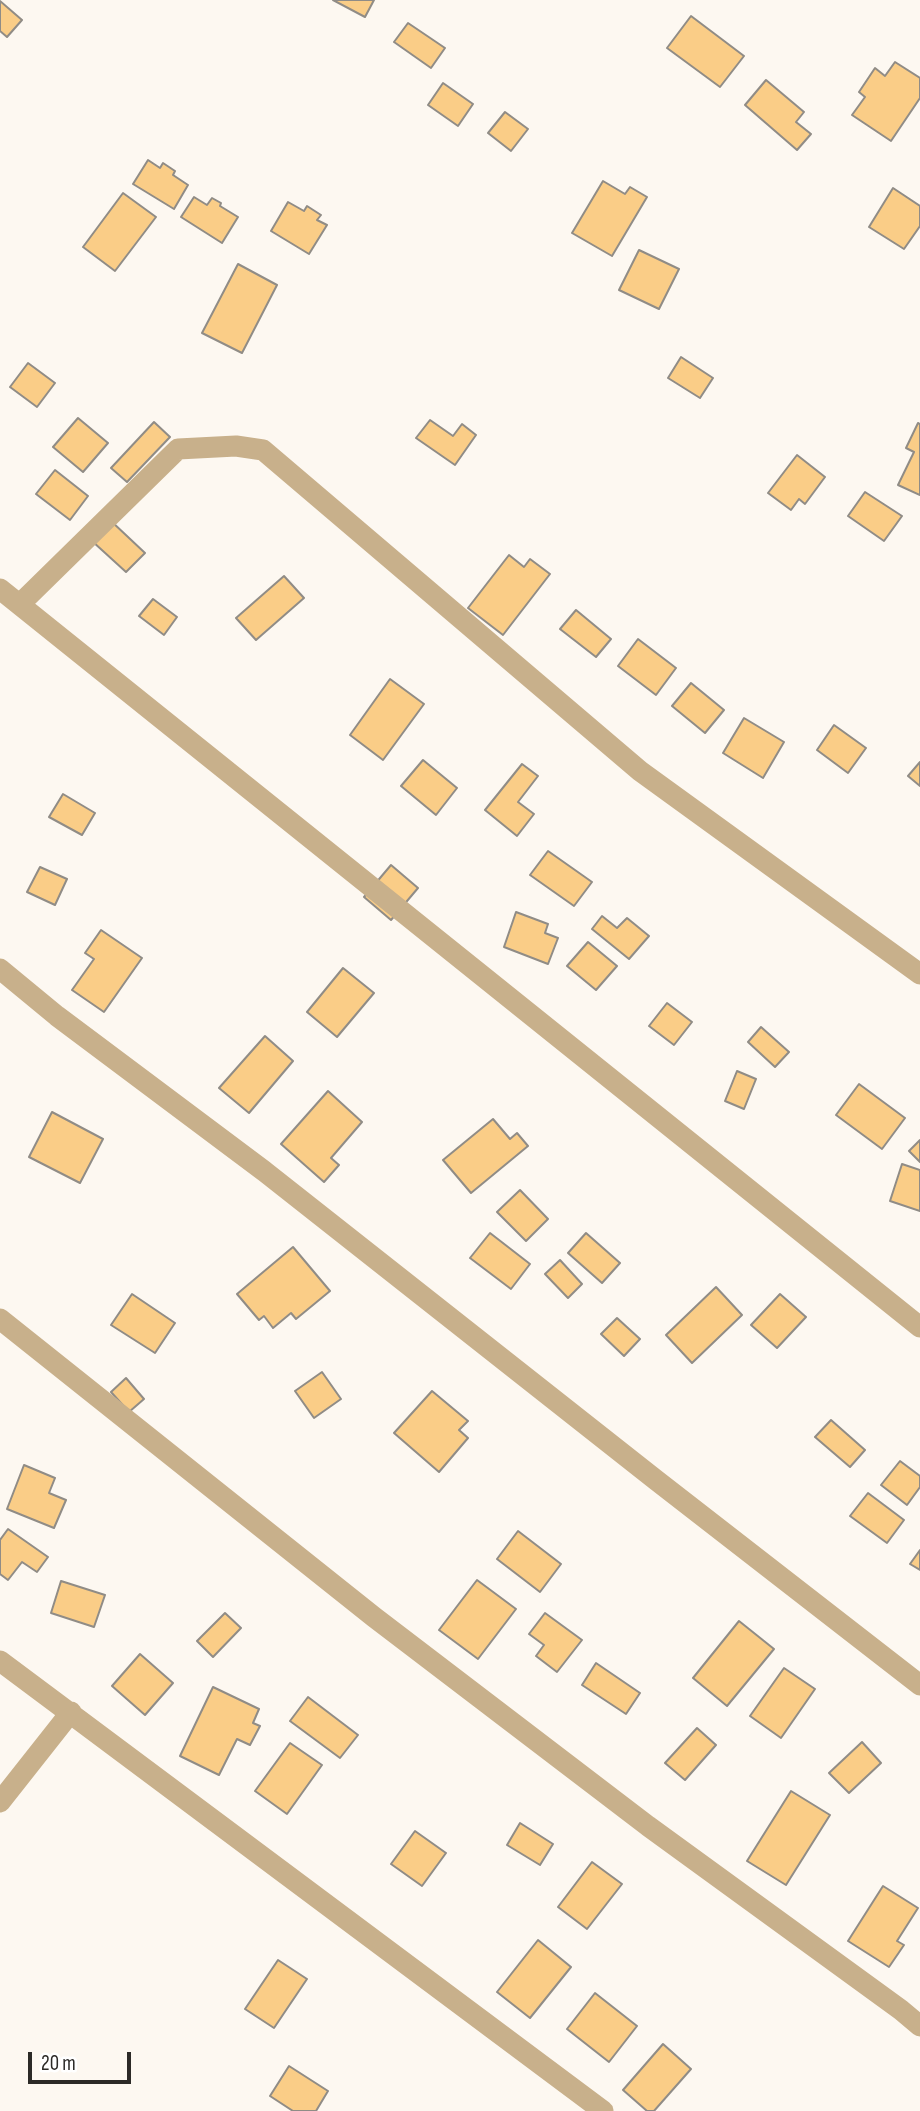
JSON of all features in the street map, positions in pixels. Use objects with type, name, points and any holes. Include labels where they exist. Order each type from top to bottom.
[{"type":"street","points":[[20,604],[178,449],[236,446],[263,450],[640,771],[920,974]]},
{"type":"street","points":[[0,589],[920,1327]]},
{"type":"street","points":[[0,970],[264,1171],[920,1685]]},
{"type":"street","points":[[0,1319],[374,1617],[648,1826],[920,2026]]},
{"type":"street","points":[[0,1661],[603,2111]]},
{"type":"street","points":[[0,1802],[71,1712]]},
{"type":"building","points":[[333,0],[374,0],[365,17]]},
{"type":"building","points":[[0,1],[22,20],[7,37],[0,31]]},
{"type":"building","points":[[691,16],[744,56],[720,87],[667,48]]},
{"type":"building","points":[[408,23],[445,48],[431,68],[394,42]]},
{"type":"building","points":[[895,62],[920,78],[920,98],[891,141],[852,115],[865,97],[859,92],[875,68],[885,76]]},
{"type":"building","points":[[766,80],[804,112],[796,122],[811,134],[797,150],[745,105]]},
{"type":"building","points":[[443,83],[473,104],[458,126],[428,105]]},
{"type":"building","points":[[505,112],[528,129],[511,151],[488,133]]},
{"type":"building","points":[[148,160],[160,168],[163,163],[175,171],[173,175],[188,185],[174,209],[133,184]]},
{"type":"building","points":[[603,181],[625,194],[630,187],[647,197],[612,256],[572,233]]},
{"type":"building","points":[[893,188],[920,206],[920,226],[904,249],[869,227]]},
{"type":"building","points":[[123,193],[156,217],[115,271],[83,247]]},
{"type":"building","points":[[194,197],[207,205],[212,198],[238,217],[222,243],[181,217]]},
{"type":"building","points":[[288,202],[304,211],[307,206],[321,215],[317,220],[327,225],[309,254],[271,231]]},
{"type":"building","points":[[639,250],[679,269],[659,309],[619,290]]},
{"type":"building","points":[[238,264],[277,285],[242,353],[202,333]]},
{"type":"building","points":[[681,357],[713,378],[700,398],[668,378]]},
{"type":"building","points":[[28,363],[55,383],[37,407],[10,387]]},
{"type":"building","points":[[78,418],[108,443],[83,472],[53,447]]},
{"type":"building","points":[[430,420],[453,436],[462,424],[476,435],[455,465],[416,438]]},
{"type":"building","points":[[154,422],[170,437],[127,482],[111,468]]},
{"type":"building","points":[[918,423],[920,495],[898,485],[914,452],[906,448]]},
{"type":"building","points":[[797,455],[825,477],[805,504],[799,499],[791,510],[768,493]]},
{"type":"building","points":[[55,470],[88,496],[70,520],[36,494]]},
{"type":"building","points":[[865,492],[902,516],[884,541],[848,516]]},
{"type":"building","points":[[111,521],[145,553],[126,572],[92,541]]},
{"type":"building","points":[[509,555],[524,567],[530,559],[550,574],[503,635],[468,608]]},
{"type":"building","points":[[284,576],[304,598],[256,640],[236,618]]},
{"type":"building","points":[[153,599],[177,617],[164,635],[139,616]]},
{"type":"building","points":[[576,610],[611,639],[596,657],[560,629]]},
{"type":"building","points":[[638,639],[676,668],[656,695],[618,666]]},
{"type":"building","points":[[390,679],[424,704],[383,760],[350,735]]},
{"type":"building","points":[[691,683],[724,710],[705,733],[672,706]]},
{"type":"building","points":[[744,718],[784,742],[763,778],[723,753]]},
{"type":"building","points":[[834,725],[866,748],[848,773],[817,750]]},
{"type":"building","points":[[423,760],[457,788],[436,815],[401,786]]},
{"type":"building","points":[[920,762],[920,786],[908,776]]},
{"type":"building","points":[[522,764],[538,776],[518,802],[534,814],[517,836],[485,810]]},
{"type":"building","points":[[63,794],[95,813],[82,835],[49,817]]},
{"type":"building","points":[[548,851],[592,882],[574,906],[530,875]]},
{"type":"building","points":[[391,865],[418,888],[391,920],[364,897]]},
{"type":"building","points":[[40,867],[67,879],[55,905],[27,892]]},
{"type":"building","points":[[516,912],[548,924],[545,933],[558,938],[548,964],[504,947]]},
{"type":"building","points":[[602,916],[617,928],[627,918],[649,936],[629,959],[592,929]]},
{"type":"building","points":[[101,930],[142,958],[104,1012],[72,990],[94,959],[85,953]]},
{"type":"building","points":[[588,942],[617,966],[596,990],[567,966]]},
{"type":"building","points":[[343,968],[374,993],[337,1037],[307,1012]]},
{"type":"building","points":[[667,1003],[692,1022],[674,1045],[649,1026]]},
{"type":"building","points":[[761,1027],[789,1052],[775,1067],[748,1042]]},
{"type":"building","points":[[265,1036],[293,1061],[249,1113],[219,1088]]},
{"type":"building","points":[[737,1071],[756,1079],[744,1109],[725,1101]]},
{"type":"building","points":[[859,1084],[905,1118],[882,1149],[836,1115]]},
{"type":"building","points":[[328,1091],[362,1122],[331,1158],[339,1165],[324,1182],[281,1144]]},
{"type":"building","points":[[52,1112],[103,1139],[80,1183],[29,1157]]},
{"type":"building","points":[[493,1119],[510,1139],[517,1133],[528,1146],[471,1193],[443,1160]]},
{"type":"building","points":[[920,1140],[920,1162],[909,1151]]},
{"type":"building","points":[[902,1164],[920,1170],[920,1211],[890,1201]]},
{"type":"building","points":[[520,1190],[548,1219],[526,1241],[497,1212]]},
{"type":"building","points":[[490,1233],[530,1264],[511,1289],[470,1258]]},
{"type":"building","points":[[586,1233],[620,1263],[602,1283],[568,1253]]},
{"type":"building","points":[[293,1247],[330,1291],[296,1319],[291,1313],[273,1328],[264,1316],[259,1320],[237,1294]]},
{"type":"building","points":[[560,1260],[582,1284],[568,1298],[545,1274]]},
{"type":"building","points":[[716,1287],[742,1315],[692,1363],[666,1335]]},
{"type":"building","points":[[132,1294],[175,1323],[155,1353],[111,1325]]},
{"type":"building","points":[[780,1294],[806,1317],[777,1348],[751,1325]]},
{"type":"building","points":[[617,1318],[640,1339],[624,1356],[601,1334]]},
{"type":"building","points":[[322,1372],[341,1399],[314,1418],[295,1391]]},
{"type":"building","points":[[126,1378],[144,1399],[129,1412],[111,1392]]},
{"type":"building","points":[[432,1391],[468,1421],[459,1430],[468,1438],[439,1472],[394,1433]]},
{"type":"building","points":[[831,1420],[865,1450],[850,1467],[815,1437]]},
{"type":"building","points":[[900,1461],[920,1476],[920,1487],[907,1505],[881,1485]]},
{"type":"building","points":[[24,1465],[55,1478],[49,1493],[66,1500],[54,1528],[7,1509]]},
{"type":"building","points":[[868,1493],[904,1520],[887,1543],[850,1516]]},
{"type":"building","points":[[8,1529],[48,1557],[37,1572],[22,1562],[8,1580],[0,1574],[0,1540]]},
{"type":"building","points":[[518,1531],[561,1564],[540,1592],[497,1559]]},
{"type":"building","points":[[920,1550],[920,1570],[910,1564]]},
{"type":"building","points":[[477,1580],[516,1609],[478,1659],[439,1630]]},
{"type":"building","points":[[61,1581],[105,1595],[94,1627],[51,1613]]},
{"type":"building","points":[[225,1613],[241,1628],[213,1657],[197,1641]]},
{"type":"building","points":[[545,1613],[582,1640],[557,1672],[536,1656],[544,1645],[529,1634]]},
{"type":"building","points":[[739,1621],[774,1649],[727,1706],[693,1678]]},
{"type":"building","points":[[140,1654],[173,1683],[145,1715],[112,1686]]},
{"type":"building","points":[[596,1663],[640,1693],[626,1714],[582,1685]]},
{"type":"building","points":[[784,1668],[815,1689],[781,1738],[750,1716]]},
{"type":"building","points":[[213,1687],[259,1709],[253,1723],[260,1726],[250,1745],[237,1739],[219,1775],[180,1756]]},
{"type":"building","points":[[308,1697],[358,1735],[340,1758],[290,1721]]},
{"type":"building","points":[[697,1728],[716,1745],[685,1780],[665,1763]]},
{"type":"building","points":[[862,1742],[881,1763],[849,1793],[829,1773]]},
{"type":"building","points":[[290,1743],[322,1765],[287,1814],[255,1791]]},
{"type":"building","points":[[791,1791],[830,1815],[786,1885],[747,1861]]},
{"type":"building","points":[[520,1823],[553,1844],[540,1865],[507,1845]]},
{"type":"building","points":[[415,1831],[446,1853],[422,1886],[391,1864]]},
{"type":"building","points":[[592,1862],[622,1884],[587,1929],[558,1907]]},
{"type":"building","points":[[883,1886],[918,1908],[897,1941],[904,1945],[889,1967],[848,1941]]},
{"type":"building","points":[[538,1940],[571,1967],[530,2018],[497,1992]]},
{"type":"building","points":[[278,1960],[307,1979],[274,2028],[245,2009]]},
{"type":"building","points":[[595,1993],[637,2026],[609,2062],[567,2029]]},
{"type":"building","points":[[663,2044],[691,2069],[654,2111],[647,2111],[623,2090]]},
{"type":"building","points":[[289,2066],[328,2091],[316,2111],[293,2111],[270,2096]]}]
